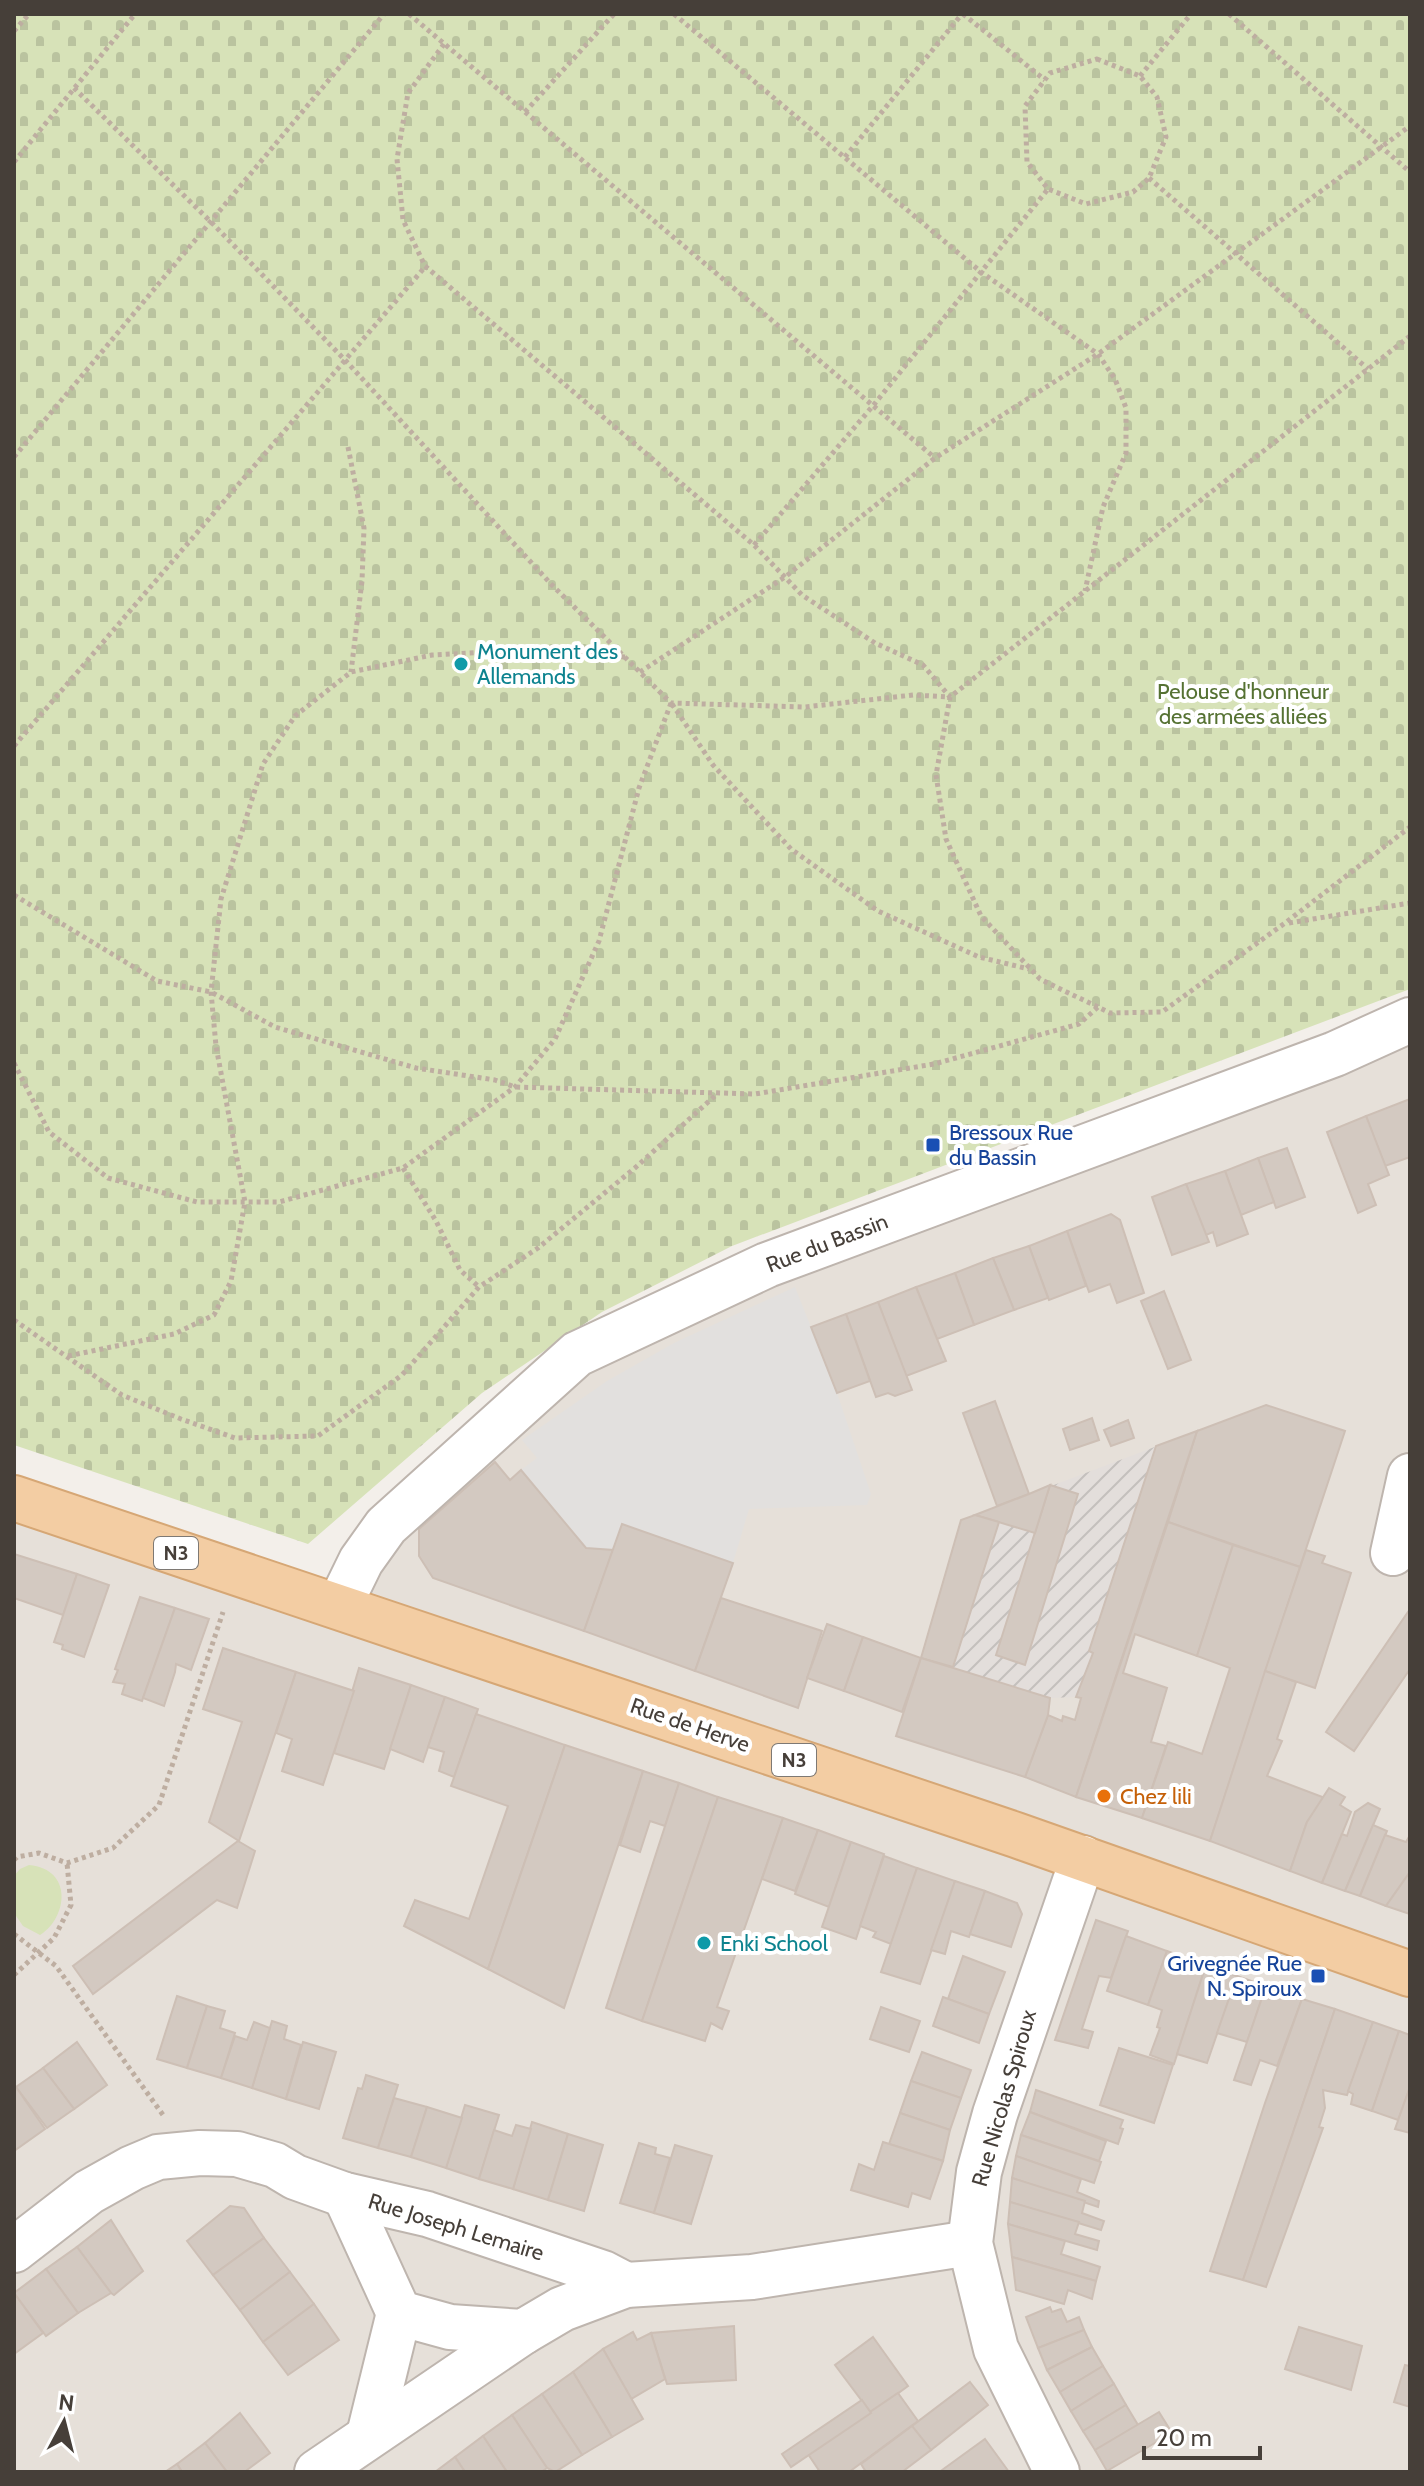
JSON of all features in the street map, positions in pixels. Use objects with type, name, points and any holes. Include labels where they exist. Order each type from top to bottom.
[{"type":"main road","name":"Rue de Herve","points":[[14,1498],[1083,1858],[1410,1974]]},
{"type":"street","name":"Rue du Bassin","points":[[339,1606],[361,1561],[386,1526],[577,1354],[767,1265],[1407,1029]]},
{"type":"street","points":[[1393,1553],[1410,1476]]},
{"type":"street","name":"Rue Nicolas Spiroux","points":[[1057,2472],[996,2349],[970,2243],[979,2172],[995,2114],[1083,1858]]},
{"type":"street","points":[[14,2250],[89,2192],[158,2157],[200,2153],[237,2154],[275,2165],[295,2177],[345,2195]]},
{"type":"street","name":"Rue Joseph Lemaire","points":[[345,2195],[427,2214],[603,2273],[626,2285]]},
{"type":"street","name":"Rue Joseph Lemaire","points":[[345,2195],[399,2313]]},
{"type":"street","name":"Rue Joseph Lemaire","points":[[317,2472],[523,2332],[562,2309],[626,2285],[752,2277],[970,2243]]},
{"type":"street","points":[[369,2435],[399,2313],[450,2327],[523,2332]]},
{"type":"path","points":[[14,31],[29,14]]},
{"type":"path","points":[[14,162],[135,14]]},
{"type":"path","points":[[14,457],[384,14]]},
{"type":"path","points":[[409,14],[935,458]]},
{"type":"path","points":[[525,112],[614,14]]},
{"type":"path","points":[[674,14],[981,272],[1098,354],[1115,379],[1126,408],[1126,453],[1103,507],[1085,591]]},
{"type":"path","points":[[845,157],[962,14],[1045,80]]},
{"type":"path","points":[[1140,76],[1191,14]]},
{"type":"path","points":[[1229,14],[1410,172]]},
{"type":"path","points":[[444,44],[408,93],[397,159],[403,220],[425,266],[754,545],[802,595],[875,643],[923,665],[950,697]]},
{"type":"path","points":[[1097,59],[1140,76],[1157,97],[1166,137],[1149,178],[1133,192],[1086,204],[1048,189],[1027,162],[1025,106],[1045,80],[1050,73],[1097,59]]},
{"type":"path","points":[[74,88],[211,222],[345,360],[551,584],[671,703],[713,765],[791,849],[878,911],[979,957],[1032,970]]},
{"type":"path","points":[[640,672],[785,577],[935,458],[1098,354],[1410,126]]},
{"type":"path","points":[[1149,178],[1368,369]]},
{"type":"path","points":[[754,545],[872,407],[1048,189]]},
{"type":"path","points":[[14,746],[425,266]]},
{"type":"path","points":[[671,703],[805,707],[913,695],[950,697],[1410,336]]},
{"type":"path","points":[[348,447],[364,528],[362,581],[351,672]]},
{"type":"path","points":[[68,1356],[174,1334],[214,1315],[231,1281],[245,1202],[216,1046],[211,992],[221,899],[263,764],[295,716],[351,672],[446,654],[529,650],[626,657]]},
{"type":"path","points":[[950,697],[936,775],[946,839],[981,916],[1040,979],[1110,1013],[1162,1012],[1410,827]]},
{"type":"path","points":[[14,1063],[49,1132],[108,1178],[197,1202],[279,1202],[403,1168],[515,1087],[555,1039],[599,941],[639,788],[671,703]]},
{"type":"path","points":[[14,895],[157,981],[211,992],[275,1027],[416,1068],[495,1080],[515,1087],[755,1094],[934,1064],[1079,1024],[1098,1007]]},
{"type":"path","points":[[1285,923],[1410,903]]},
{"type":"path","points":[[14,1320],[122,1395],[235,1438],[318,1436],[402,1375],[479,1287],[538,1248],[636,1167],[718,1093]]},
{"type":"path","points":[[403,1168],[436,1221],[460,1270],[479,1287]]},
{"type":"path","points":[[14,1860],[39,1853],[67,1863],[113,1848],[159,1805],[234,1572]]},
{"type":"path","points":[[14,1975],[54,1938],[71,1905],[67,1863]]},
{"type":"path","points":[[14,1934],[56,1966],[167,2121],[158,2157]]},
{"type":"shaded area","points":[[1410,1021],[1410,2472],[14,2472],[14,1493],[339,1606],[577,1354]]},
{"type":"shaded area","points":[[795,1287],[837,1393],[871,1494],[867,1505],[749,1509],[733,1563],[623,1524],[613,1550],[586,1548],[521,1470],[537,1458],[522,1440],[607,1381],[674,1343]]},
{"type":"shaded area","points":[[1197,1431],[1107,1705],[1076,1697],[1050,1698],[921,1658],[961,1520]]},
{"type":"green space","name":"Pelouse d'honneur des armées alliées","points":[[14,14],[1410,14],[1410,989],[732,1246],[602,1312],[482,1393],[308,1544],[14,1445]]},
{"type":"green space","points":[[29,1865],[43,1868],[53,1875],[62,1895],[56,1917],[40,1935],[23,1926],[14,1913],[14,1876]]},
{"type":"building","points":[[1410,1099],[1410,1157],[1385,1166],[1366,1116]]},
{"type":"building","points":[[1366,1116],[1389,1175],[1368,1184],[1376,1205],[1358,1213],[1327,1132]]},
{"type":"building","points":[[1287,1148],[1305,1197],[1276,1208],[1258,1158]]},
{"type":"building","points":[[1258,1158],[1274,1202],[1241,1215],[1225,1171]]},
{"type":"building","points":[[1225,1171],[1248,1234],[1217,1246],[1213,1232],[1206,1235],[1186,1184]]},
{"type":"building","points":[[1186,1184],[1209,1242],[1172,1255],[1152,1197]]},
{"type":"building","points":[[1111,1214],[1120,1220],[1144,1293],[1117,1303],[1110,1284],[1089,1292],[1067,1231]]},
{"type":"building","points":[[1067,1231],[1086,1286],[1049,1300],[1029,1246]]},
{"type":"building","points":[[1029,1246],[1048,1298],[1014,1310],[993,1258]]},
{"type":"building","points":[[993,1258],[1014,1310],[974,1325],[955,1273]]},
{"type":"building","points":[[955,1273],[974,1325],[937,1339],[916,1287]]},
{"type":"building","points":[[916,1287],[946,1361],[906,1376],[878,1302]]},
{"type":"building","points":[[1164,1291],[1191,1360],[1168,1369],[1141,1301]]},
{"type":"building","points":[[878,1302],[912,1390],[895,1396],[888,1393],[876,1397],[846,1314]]},
{"type":"building","points":[[846,1314],[870,1381],[837,1393],[811,1327]]},
{"type":"building","points":[[995,1401],[1029,1494],[997,1506],[963,1413]]},
{"type":"building","points":[[1266,1405],[1345,1431],[1300,1567],[1168,1522],[1197,1431]]},
{"type":"building","points":[[1092,1418],[1099,1440],[1070,1450],[1063,1429]]},
{"type":"building","points":[[1128,1420],[1134,1438],[1111,1446],[1104,1430]]},
{"type":"building","points":[[1197,1431],[1076,1797],[1025,1777],[1048,1715],[1062,1721],[1063,1716],[1075,1720],[1081,1698],[1076,1697],[1093,1653],[1089,1651],[1156,1446]]},
{"type":"building","points":[[495,1462],[510,1480],[521,1470],[586,1548],[613,1550],[584,1631],[433,1578],[419,1556],[419,1529]]},
{"type":"building","points":[[1050,1485],[1078,1494],[1025,1665],[996,1655]]},
{"type":"building","points":[[1050,1485],[1035,1533],[975,1515],[1029,1494]]},
{"type":"building","points":[[975,1515],[999,1522],[953,1667],[921,1658],[961,1520]]},
{"type":"building","points":[[1168,1522],[1233,1545],[1197,1656],[1135,1634],[1123,1673],[1167,1688],[1151,1742],[1166,1746],[1142,1818],[1076,1797]]},
{"type":"building","points":[[622,1524],[733,1563],[695,1671],[584,1631]]},
{"type":"building","points":[[1233,1545],[1300,1567],[1210,1841],[1142,1818],[1168,1742],[1202,1754],[1230,1668],[1197,1656]]},
{"type":"building","points":[[1306,1550],[1325,1556],[1322,1563],[1351,1573],[1315,1688],[1265,1671]]},
{"type":"building","points":[[14,1554],[77,1574],[63,1615],[14,1598]]},
{"type":"building","points":[[77,1574],[109,1585],[84,1657],[62,1649],[63,1645],[54,1642]]},
{"type":"building","points":[[140,1597],[175,1608],[142,1701],[122,1694],[125,1684],[113,1682]]},
{"type":"building","points":[[721,1598],[822,1631],[798,1708],[695,1671]]},
{"type":"building","points":[[175,1608],[209,1619],[191,1670],[176,1664],[164,1706],[143,1698]]},
{"type":"building","points":[[1410,1609],[1410,1669],[1354,1751],[1326,1732]]},
{"type":"building","points":[[827,1624],[863,1637],[844,1691],[807,1678]]},
{"type":"building","points":[[863,1637],[921,1658],[902,1712],[844,1691]]},
{"type":"building","points":[[223,1648],[296,1672],[239,1841],[209,1822],[242,1722],[203,1709]]},
{"type":"building","points":[[921,1658],[1050,1698],[1048,1715],[1025,1777],[896,1736]]},
{"type":"building","points":[[359,1668],[411,1685],[384,1769],[334,1753]]},
{"type":"building","points":[[1265,1671],[1296,1682],[1277,1739],[1282,1741],[1267,1776],[1325,1798],[1307,1822],[1290,1871],[1210,1841]]},
{"type":"building","points":[[296,1672],[354,1691],[323,1785],[282,1771],[292,1739],[276,1733]]},
{"type":"building","points":[[411,1685],[445,1697],[423,1762],[390,1749]]},
{"type":"building","points":[[445,1697],[478,1709],[454,1777],[439,1771],[444,1752],[428,1747]]},
{"type":"building","points":[[476,1714],[565,1745],[488,1969],[404,1926],[415,1900],[469,1919],[508,1806],[451,1786]]},
{"type":"building","points":[[565,1745],[643,1771],[564,2008],[488,1969]]},
{"type":"building","points":[[643,1771],[679,1783],[665,1826],[650,1821],[640,1852],[620,1845]]},
{"type":"building","points":[[679,1783],[718,1797],[642,2021],[606,2008]]},
{"type":"building","points":[[1329,1788],[1345,1797],[1340,1805],[1351,1812],[1322,1883],[1290,1871],[1307,1822]]},
{"type":"building","name":"Enki School","points":[[718,1797],[783,1818],[717,2007],[729,2011],[722,2029],[711,2023],[705,2041],[642,2021]]},
{"type":"building","points":[[1368,1803],[1380,1809],[1345,1891],[1322,1883],[1342,1834],[1347,1836],[1355,1812]]},
{"type":"building","points":[[783,1818],[818,1830],[795,1891],[762,1879]]},
{"type":"building","points":[[1373,1825],[1387,1831],[1360,1896],[1345,1891]]},
{"type":"building","points":[[818,1830],[851,1842],[829,1907],[795,1894]]},
{"type":"building","points":[[1385,1835],[1406,1842],[1410,1835],[1410,1872],[1386,1906],[1360,1896]]},
{"type":"building","points":[[238,1841],[255,1851],[237,1908],[217,1900],[93,1994],[73,1966]]},
{"type":"building","points":[[851,1842],[884,1854],[856,1939],[822,1927]]},
{"type":"building","points":[[884,1856],[917,1868],[891,1944],[873,1937],[876,1932],[860,1926]]},
{"type":"building","points":[[917,1868],[955,1881],[920,1984],[881,1972]]},
{"type":"building","points":[[1410,1872],[1410,1914],[1386,1906]]},
{"type":"building","points":[[955,1881],[985,1891],[969,1937],[951,1931],[945,1954],[931,1950]]},
{"type":"building","points":[[985,1891],[1017,1903],[1022,1914],[1011,1947],[970,1934]]},
{"type":"building","points":[[1096,1920],[1128,1931],[1111,1978],[1099,1976],[1082,2029],[1093,2032],[1088,2048],[1055,2040]]},
{"type":"building","points":[[1126,1936],[1167,1951],[1148,2005],[1107,1991]]},
{"type":"building","points":[[1167,1951],[1206,1965],[1174,2064],[1150,2055],[1160,2028],[1157,2027],[1162,2010],[1148,2005]]},
{"type":"building","points":[[963,1956],[1005,1972],[989,2014],[948,1999]]},
{"type":"building","points":[[1206,1965],[1237,1976],[1207,2063],[1177,2054]]},
{"type":"building","points":[[1237,1976],[1266,1986],[1247,2042],[1217,2033]]},
{"type":"building","points":[[1266,1986],[1302,1999],[1277,2066],[1260,2060],[1251,2085],[1234,2080]]},
{"type":"building","points":[[177,1996],[207,2006],[187,2068],[157,2059]]},
{"type":"building","points":[[943,1997],[989,2014],[979,2043],[933,2026]]},
{"type":"building","points":[[1302,1999],[1335,2009],[1243,2280],[1210,2271],[1265,2103]]},
{"type":"building","points":[[207,2006],[225,2011],[220,2028],[235,2033],[221,2078],[187,2068]]},
{"type":"building","points":[[881,2007],[920,2021],[909,2052],[870,2039]]},
{"type":"building","points":[[1335,2009],[1373,2022],[1347,2095],[1323,2090],[1325,2108],[1319,2127],[1323,2128],[1266,2287],[1243,2280]]},
{"type":"building","points":[[272,2021],[287,2026],[284,2039],[301,2045],[286,2099],[252,2088]]},
{"type":"building","points":[[254,2022],[270,2028],[252,2088],[221,2078],[235,2036],[247,2040]]},
{"type":"building","points":[[1373,2022],[1399,2031],[1372,2111],[1351,2104],[1353,2094],[1348,2091]]},
{"type":"building","points":[[1399,2031],[1410,2035],[1410,2087],[1398,2120],[1372,2111]]},
{"type":"building","points":[[77,2042],[107,2085],[74,2109],[43,2068]]},
{"type":"building","points":[[303,2042],[336,2052],[319,2109],[286,2099]]},
{"type":"building","points":[[1119,2048],[1173,2065],[1154,2123],[1100,2105]]},
{"type":"building","points":[[922,2052],[971,2070],[961,2098],[911,2081]]},
{"type":"building","points":[[43,2068],[74,2109],[47,2128],[16,2087]]},
{"type":"building","points":[[366,2075],[398,2085],[378,2148],[343,2138],[358,2088],[362,2089]]},
{"type":"building","points":[[911,2081],[961,2098],[950,2130],[900,2113]]},
{"type":"building","points":[[1410,2087],[1410,2133],[1395,2129]]},
{"type":"building","points":[[14,2088],[45,2129],[14,2151]]},
{"type":"building","points":[[1036,2090],[1123,2120],[1118,2144],[1030,2112]]},
{"type":"building","points":[[394,2098],[427,2107],[411,2157],[378,2148]]},
{"type":"building","points":[[465,2105],[499,2115],[479,2179],[446,2168]]},
{"type":"building","points":[[427,2107],[462,2118],[446,2168],[411,2157]]},
{"type":"building","points":[[1030,2112],[1106,2141],[1099,2161],[1021,2135]]},
{"type":"building","points":[[900,2113],[950,2130],[943,2161],[889,2144]]},
{"type":"building","points":[[532,2122],[568,2134],[548,2200],[513,2189]]},
{"type":"building","points":[[516,2125],[531,2129],[513,2189],[479,2179],[494,2130],[512,2136]]},
{"type":"building","points":[[568,2134],[603,2145],[584,2211],[548,2200]]},
{"type":"building","points":[[1021,2135],[1101,2162],[1094,2183],[1016,2156]]},
{"type":"building","points":[[883,2142],[943,2161],[930,2199],[912,2193],[908,2207],[851,2190],[859,2164],[874,2170]]},
{"type":"building","points":[[639,2143],[656,2148],[655,2154],[670,2158],[654,2213],[620,2203]]},
{"type":"building","points":[[675,2145],[712,2156],[691,2224],[654,2213]]},
{"type":"building","points":[[1016,2156],[1081,2179],[1077,2192],[1099,2201],[1098,2207],[1012,2178]]},
{"type":"building","points":[[1012,2178],[1085,2201],[1082,2213],[1104,2221],[1101,2230],[1010,2202]]},
{"type":"building","points":[[1010,2202],[1079,2222],[1075,2234],[1099,2241],[1097,2250],[1008,2224]]},
{"type":"building","points":[[230,2206],[244,2208],[264,2238],[213,2275],[187,2241]]},
{"type":"building","points":[[111,2220],[143,2271],[114,2295],[77,2247]]},
{"type":"building","points":[[1008,2224],[1065,2241],[1061,2254],[1100,2267],[1096,2281],[1012,2257]]},
{"type":"building","points":[[264,2238],[290,2272],[240,2310],[213,2275]]},
{"type":"building","points":[[77,2247],[111,2293],[78,2313],[46,2269]]},
{"type":"building","points":[[1012,2257],[1096,2281],[1092,2299],[1068,2290],[1064,2304],[1016,2290]]},
{"type":"building","points":[[46,2269],[78,2313],[46,2336],[14,2293]]},
{"type":"building","points":[[290,2272],[314,2304],[263,2342],[240,2310]]},
{"type":"building","points":[[14,2293],[43,2333],[14,2354]]},
{"type":"building","points":[[314,2304],[339,2340],[288,2375],[263,2342]]},
{"type":"building","points":[[1050,2307],[1052,2312],[1061,2309],[1067,2322],[1079,2317],[1084,2330],[1038,2348],[1026,2317]]},
{"type":"building","points":[[734,2326],[736,2380],[667,2384],[651,2333]]},
{"type":"building","points":[[1299,2327],[1362,2346],[1351,2390],[1285,2369]]},
{"type":"building","points":[[1084,2330],[1092,2347],[1047,2370],[1038,2348]]},
{"type":"building","points":[[633,2332],[637,2340],[651,2333],[665,2379],[631,2399],[603,2349]]},
{"type":"building","points":[[873,2337],[908,2386],[871,2413],[835,2365]]},
{"type":"building","points":[[1092,2347],[1103,2366],[1060,2392],[1047,2370]]},
{"type":"building","points":[[603,2349],[643,2419],[612,2437],[573,2372]]},
{"type":"building","points":[[1405,2365],[1410,2366],[1410,2407],[1394,2402]]},
{"type":"building","points":[[1103,2366],[1114,2384],[1071,2411],[1060,2392]]},
{"type":"building","points":[[573,2372],[612,2437],[582,2455],[542,2394]]},
{"type":"building","points":[[970,2382],[988,2405],[931,2450],[912,2426]]},
{"type":"building","points":[[1114,2384],[1126,2405],[1083,2431],[1071,2411]]},
{"type":"building","points":[[898,2393],[918,2421],[849,2472],[820,2472],[808,2454]]},
{"type":"building","points":[[542,2394],[582,2455],[555,2472],[547,2468],[512,2415]]},
{"type":"building","points":[[862,2400],[871,2413],[791,2467],[782,2454]]},
{"type":"building","points":[[1126,2405],[1138,2425],[1095,2450],[1083,2431]]},
{"type":"building","points":[[1159,2412],[1172,2433],[1107,2471],[1095,2450]]},
{"type":"building","points":[[240,2413],[270,2453],[248,2472],[227,2472],[205,2443]]},
{"type":"building","points":[[512,2415],[547,2468],[541,2472],[507,2472],[483,2436]]},
{"type":"building","points":[[912,2426],[931,2450],[902,2472],[866,2472],[861,2464]]},
{"type":"building","points":[[483,2436],[507,2472],[465,2472],[455,2457]]},
{"type":"building","points":[[985,2439],[1009,2472],[942,2470]]},
{"type":"building","points":[[205,2443],[227,2472],[182,2472],[177,2464]]},
{"type":"building","points":[[455,2457],[465,2472],[435,2472]]},
{"type":"building","points":[[177,2464],[182,2472],[165,2472]]},
{"type":"place","name":"Monument des Allemands","points":[[461,664]]},
{"type":"place","name":"Bressoux Rue du Bassin","points":[[933,1145]]},
{"type":"place","name":"Chez lili","points":[[1104,1796]]},
{"type":"place","name":"Enki School","points":[[704,1943]]},
{"type":"place","name":"Grivegnée Rue N. Spiroux","points":[[1318,1976]]}]
